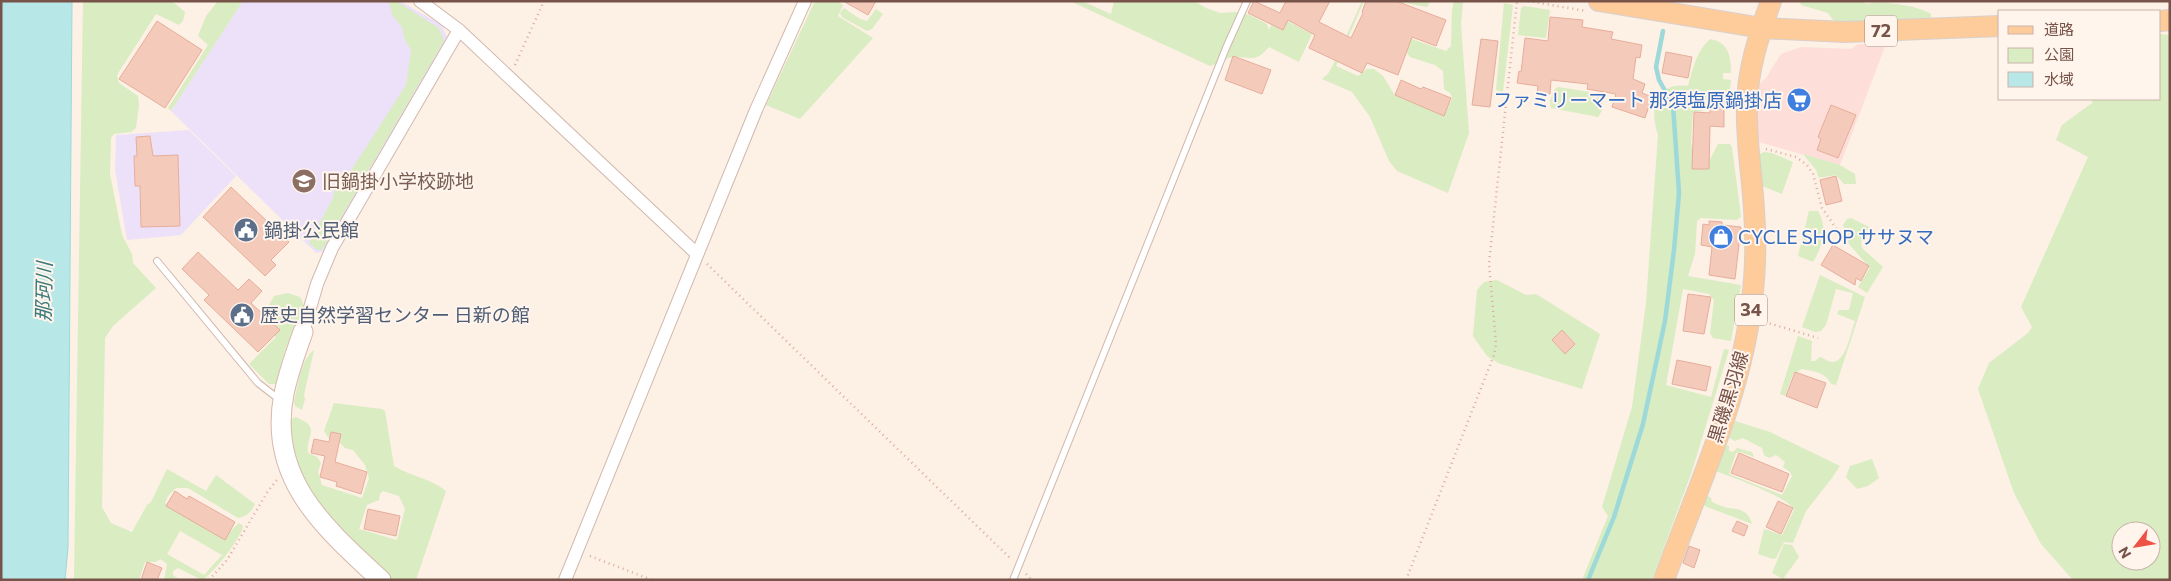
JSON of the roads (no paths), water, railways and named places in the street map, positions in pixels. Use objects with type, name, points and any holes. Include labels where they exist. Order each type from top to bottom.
[{"type":"main road","points":[[1599,1],[1660,6],[1762,28]]},
{"type":"main road","name":"黒磯黒羽線","points":[[1664,580],[1721,424],[1739,368],[1750,317],[1756,252],[1746,106],[1749,78],[1771,1]]},
{"type":"main road","name":"72","points":[[1762,28],[1846,32],[1998,26]]},
{"type":"street","points":[[420,1],[459,30],[697,254]]},
{"type":"street","points":[[565,580],[756,110],[805,1]]},
{"type":"street","points":[[381,580],[330,533],[306,503],[285,456],[282,437],[283,402],[317,284],[332,248],[459,30]]},
{"type":"lane","points":[[1013,580],[1226,48],[1247,1]]},
{"type":"lane","points":[[157,261],[258,383],[283,402]]},
{"type":"water","name":"那珂川","points":[[1,1],[72,1],[68,547],[65,580],[1,580]]},
{"type":"waterway","points":[[1588,580],[1614,517],[1643,424],[1665,321],[1679,193],[1673,105],[1659,80],[1656,67],[1663,31]]},
{"type":"place","name":"ファミリーマート 那須塩原鍋掛店","points":[[1799,100]]},
{"type":"place","name":"旧鍋掛小学校跡地","points":[[304,181]]},
{"type":"place","name":"鍋掛公民館","points":[[246,230]]},
{"type":"place","name":"CYCLE SHOP ササヌマ","points":[[1721,237]]},
{"type":"place","name":"歴史自然学習センター 日新の館","points":[[242,315]]}]
